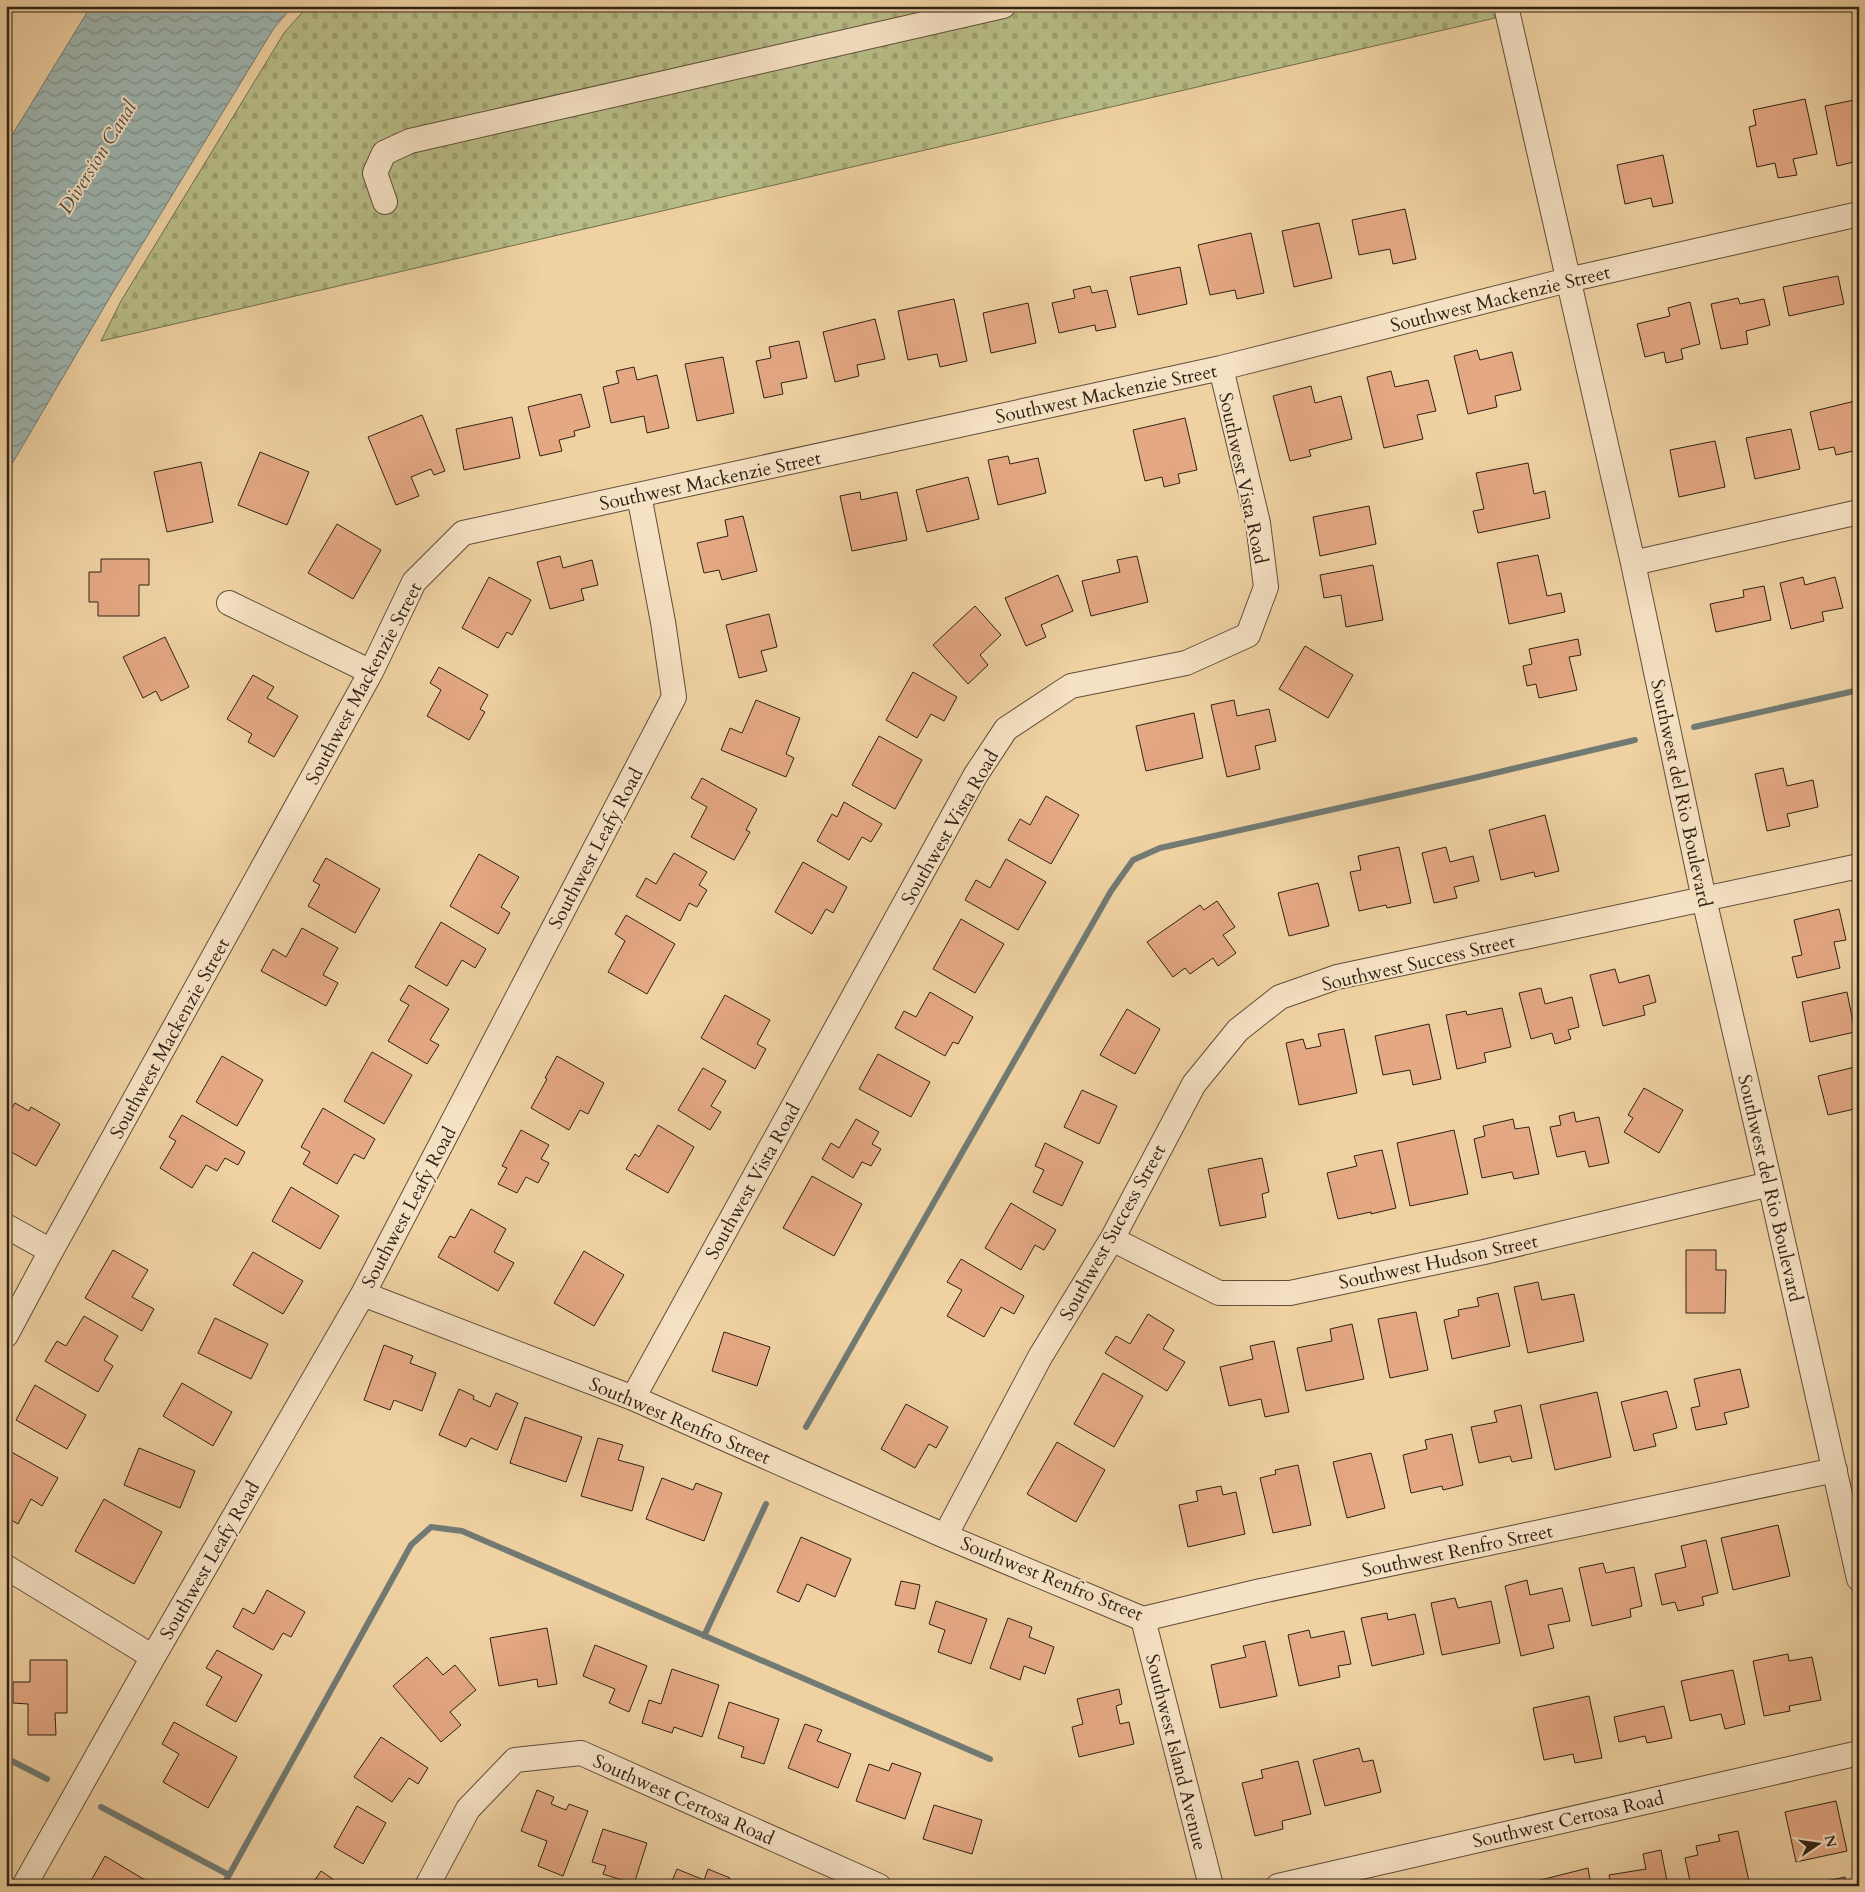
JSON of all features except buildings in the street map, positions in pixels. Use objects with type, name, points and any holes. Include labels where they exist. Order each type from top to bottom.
[{"type":"street","points":[[385,202],[375,173],[384,152],[410,141],[1004,6]]},
{"type":"street","name":"Southwest del Rio Boulevard","points":[[1506,6],[1633,564],[1704,899],[1859,1579]]},
{"type":"street","name":"Southwest Mackenzie Street","points":[[6,1335],[371,672],[414,582],[464,533],[1221,368],[1568,280],[1859,214]]},
{"type":"street","name":"Southwest Vista Road","points":[[633,1398],[975,776],[1006,729],[1070,686],[1186,662],[1248,635],[1266,587],[1258,523],[1221,368]]},
{"type":"street","name":"Southwest Leafy Road","points":[[24,1886],[153,1657],[362,1294],[674,697],[663,622],[639,496]]},
{"type":"street","points":[[1633,564],[1859,512]]},
{"type":"street","points":[[230,603],[371,672]]},
{"type":"street","name":"Southwest Success Street","points":[[945,1536],[1040,1357],[1112,1239],[1194,1084],[1238,1030],[1280,997],[1337,978],[1859,866]]},
{"type":"street","name":"Southwest Hudson Street","points":[[1112,1239],[1219,1293],[1290,1293],[1484,1252],[1770,1184]]},
{"type":"street","points":[[6,1226],[51,1251]]},
{"type":"street","name":"Southwest Renfro Street","points":[[362,1294],[633,1398],[945,1536],[1143,1619],[1261,1591],[1835,1470]]},
{"type":"street","points":[[6,1567],[153,1657]]},
{"type":"street","name":"Southwest Island Avenue","points":[[1143,1619],[1211,1886]]},
{"type":"street","name":"Southwest Certosa Road","points":[[427,1886],[468,1809],[515,1760],[581,1753],[879,1886]]},
{"type":"street","name":"Southwest Certosa Road","points":[[1278,1886],[1859,1753]]},
{"type":"green space","points":[[308,6],[1547,6],[101,341],[121,301],[284,33]]},
{"type":"water","name":"Diversion Canal","points":[[91,6],[293,6],[274,28],[110,297],[6,474],[6,145]]},
{"type":"waterway","points":[[1694,727],[1859,690]]},
{"type":"waterway","points":[[806,1427],[1111,891],[1133,860],[1160,848],[1635,740]]},
{"type":"waterway","points":[[704,1636],[766,1504]]},
{"type":"waterway","points":[[223,1886],[411,1545],[431,1527],[462,1531],[990,1759]]},
{"type":"waterway","points":[[6,1758],[47,1779]]},
{"type":"waterway","points":[[101,1807],[229,1875]]}]
